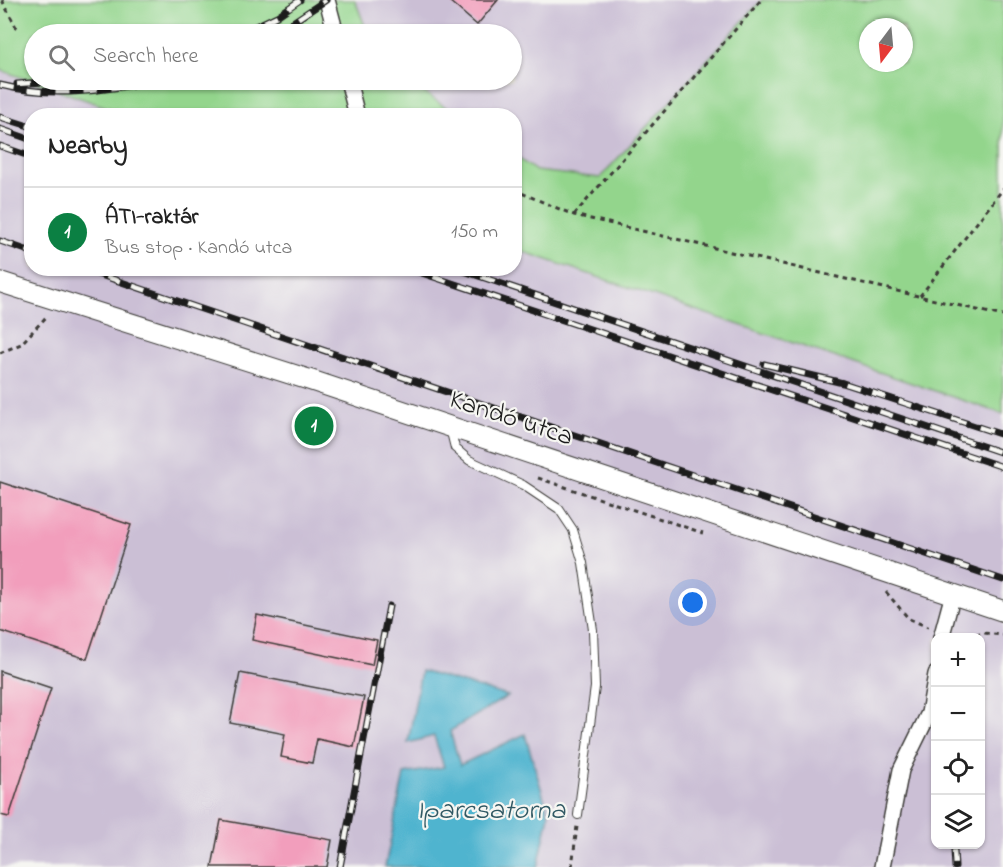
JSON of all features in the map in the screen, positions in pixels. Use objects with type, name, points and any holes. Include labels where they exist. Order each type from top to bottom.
[{"type":"street","points":[[327,0],[333,24]]},
{"type":"street","points":[[350,90],[355,108]]},
{"type":"street","name":"Kandó utca","points":[[0,282],[449,427],[1003,611]]},
{"type":"street","points":[[942,633],[953,594]]},
{"type":"street","points":[[882,867],[901,770],[929,713],[934,687]]},
{"type":"lane","points":[[449,427],[454,448],[469,460],[523,484],[558,509],[573,530],[583,563],[591,619],[595,687],[578,815]]},
{"type":"path","points":[[2,0],[17,29]]},
{"type":"path","points":[[574,215],[761,0]]},
{"type":"path","points":[[920,296],[1003,189]]},
{"type":"path","points":[[522,193],[574,215],[1003,316]]},
{"type":"path","points":[[0,353],[21,344],[47,316]]},
{"type":"path","points":[[985,633],[1003,635]]},
{"type":"path","points":[[572,867],[578,815]]},
{"type":"shaded area","points":[[355,0],[762,0],[600,178],[536,171],[522,161],[522,108],[447,108],[421,90],[522,90],[522,24],[364,24]]},
{"type":"shaded area","points":[[0,70],[24,78],[24,90],[57,90],[109,108],[24,108],[24,276],[522,276],[522,251],[1003,414],[1003,867],[538,867],[549,815],[525,734],[459,765],[450,731],[507,697],[421,672],[408,743],[434,736],[444,767],[404,774],[385,867],[0,867]]},
{"type":"green space","points":[[0,0],[355,0],[364,24],[24,24],[24,78],[0,70]]},
{"type":"green space","points":[[762,0],[1003,0],[1003,414],[522,251],[522,161],[536,171],[600,178]]},
{"type":"green space","points":[[57,90],[421,90],[447,108],[109,108]]},
{"type":"water","name":"Iparcsatorna","points":[[421,671],[508,696],[450,731],[460,765],[525,734],[549,815],[538,867],[385,867],[404,774],[444,767],[434,736],[408,743]]},
{"type":"building","points":[[448,0],[498,0],[476,24]]},
{"type":"building","points":[[0,482],[131,525],[87,659],[0,631]]},
{"type":"building","points":[[257,615],[377,640],[372,665],[252,640]]},
{"type":"building","points":[[0,671],[51,688],[9,817],[0,815]]},
{"type":"building","points":[[240,673],[364,697],[354,747],[317,739],[312,763],[281,757],[285,734],[230,723]]},
{"type":"building","points":[[221,820],[332,840],[327,867],[212,867]]},
{"type":"railway","points":[[260,24],[277,16],[300,0]]},
{"type":"railway","points":[[290,24],[326,0]]},
{"type":"railway","points":[[17,84],[24,83]]},
{"type":"railway","points":[[0,85],[24,89]]},
{"type":"railway","points":[[30,90],[59,92],[99,90]]},
{"type":"railway","points":[[0,117],[24,124]]},
{"type":"railway","points":[[0,129],[24,137]]},
{"type":"railway","points":[[0,146],[24,154]]},
{"type":"railway","points":[[0,241],[24,249]]},
{"type":"railway","points":[[104,276],[1003,580]]},
{"type":"railway","points":[[431,276],[1003,467]]},
{"type":"railway","points":[[479,276],[1003,453]]},
{"type":"railway","points":[[764,364],[843,383],[1003,435]]},
{"type":"railway","points":[[340,867],[389,606]]},
{"type":"railway","points":[[954,850],[955,867]]},
{"type":"place","name":"ÁTI-raktár","points":[[314,426]]}]
